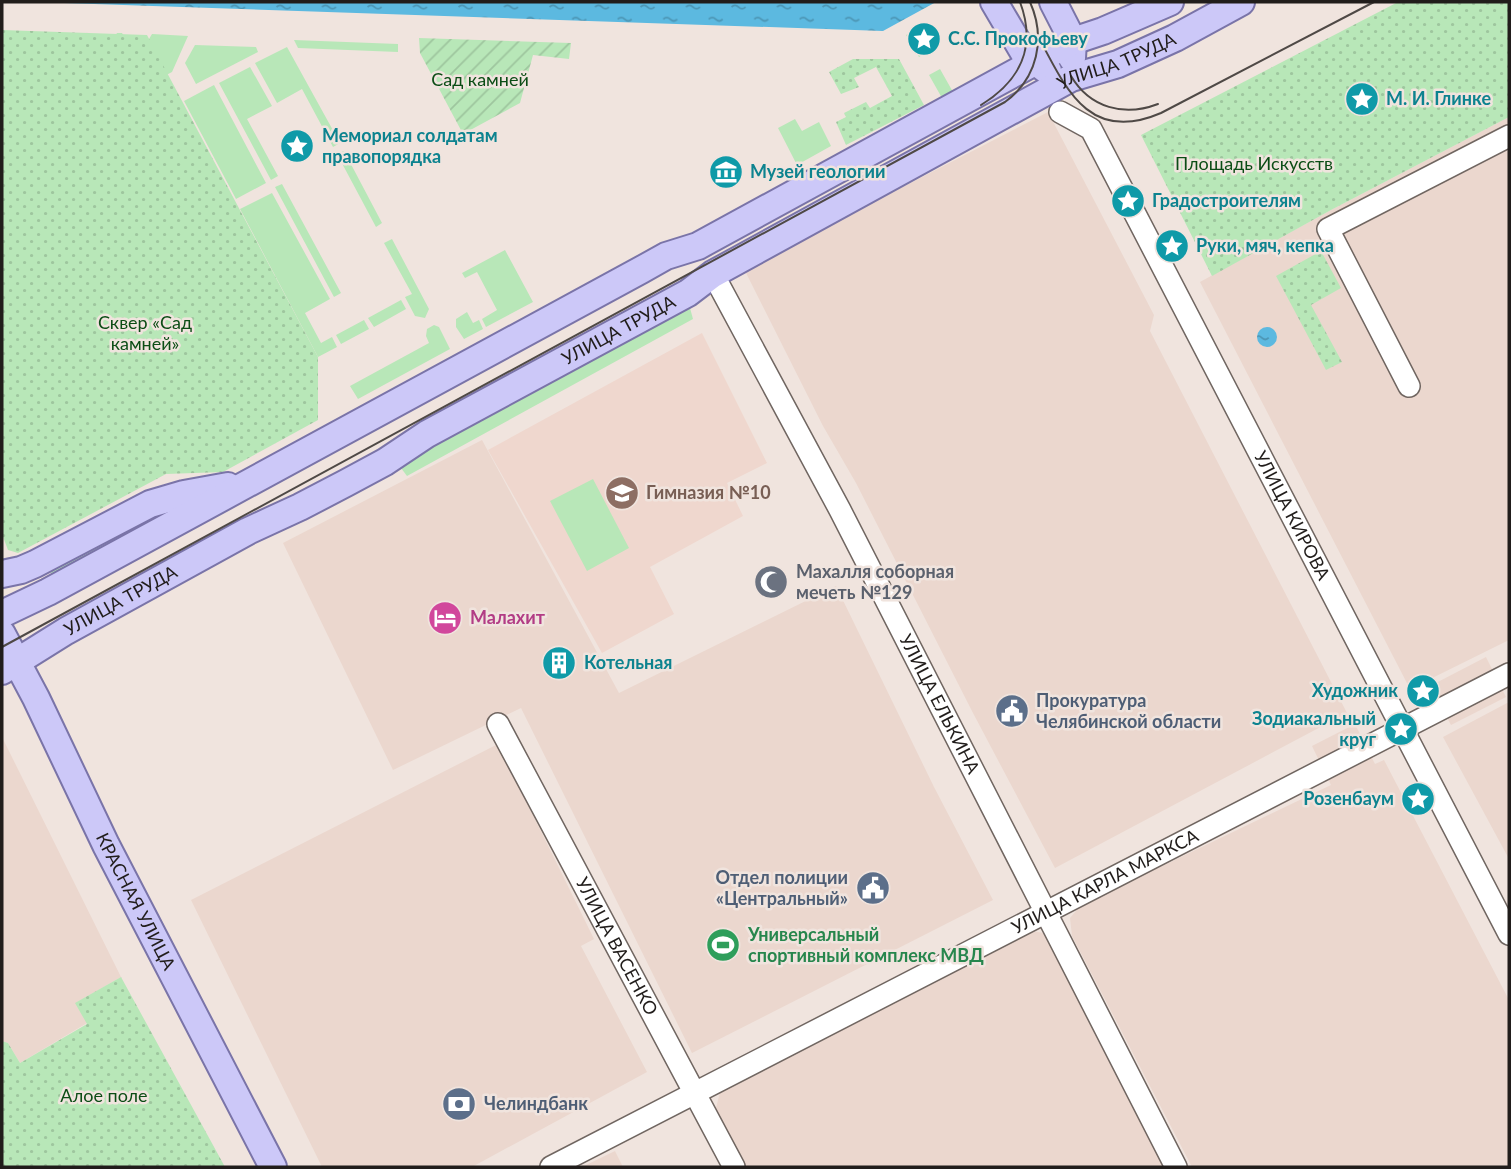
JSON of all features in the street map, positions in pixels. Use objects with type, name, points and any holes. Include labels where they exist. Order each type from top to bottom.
[{"type":"main road","points":[[994,2],[1024,53],[1067,80],[1073,41],[1053,2]]},
{"type":"main road","name":"УЛИЦА ТРУДА","points":[[2,614],[48,592],[666,256],[698,246],[1073,41],[1170,2]]},
{"type":"main road","name":"УЛИЦА ТРУДА","points":[[10,667],[65,631],[248,531],[335,489],[426,434],[688,293],[713,274],[1067,80],[1118,64],[1175,38],[1241,2]]},
{"type":"main road","name":"УЛИЦА ЕЛЬКИНА","points":[[698,246],[713,274]]},
{"type":"main road","points":[[2,574],[35,564],[150,503],[247,483]]},
{"type":"main road","name":"КРАСНАЯ УЛИЦА","points":[[2,634],[10,667],[273,1167]]},
{"type":"street","name":"УЛИЦА КИРОВА","points":[[1060,112],[1091,129],[1509,934]]},
{"type":"street","points":[[1409,386],[1328,229],[1509,136]]},
{"type":"street","name":"УЛИЦА ЕЛЬКИНА","points":[[713,274],[840,510],[1176,1167]]},
{"type":"street","name":"УЛИЦА КАРЛА МАРКСА","points":[[551,1167],[1509,674]]},
{"type":"street","name":"УЛИЦА ВАСЕНКО","points":[[498,724],[734,1167]]},
{"type":"shaded area","points":[[1048,112],[1154,315],[1150,331],[1347,713],[1055,868],[856,483],[823,426],[744,269]]},
{"type":"shaded area","points":[[1509,117],[1509,640],[1410,689],[1200,282]]},
{"type":"shaded area","name":"Гимназия №10","points":[[702,333],[767,463],[727,483],[743,516],[650,567],[674,614],[602,653],[488,450]]},
{"type":"shaded area","points":[[482,440],[619,693],[836,586],[934,787],[993,900],[692,1053],[521,708],[393,770],[283,543]]},
{"type":"shaded area","points":[[1486,657],[1506,697],[1451,725],[1430,686]]},
{"type":"shaded area","points":[[1509,702],[1509,859],[1443,737]]},
{"type":"shaded area","points":[[1355,724],[1375,764],[1384,760],[1509,1000],[1509,1167],[1192,1167],[1072,936],[1070,918],[1081,905],[1331,785],[1312,746]]},
{"type":"shaded area","points":[[2,737],[121,977],[76,1003],[87,1023],[20,1063],[8,1043],[2,1041]]},
{"type":"shaded area","points":[[498,744],[594,939],[581,946],[647,1072],[472,1167],[322,1167],[191,900]]},
{"type":"shaded area","points":[[1028,930],[1043,933],[1052,943],[1168,1167],[744,1167],[719,1118],[716,1108],[720,1092]]},
{"type":"shaded area","points":[[615,1151],[623,1167],[582,1167]]},
{"type":"green space","name":"Площадь Искусств","points":[[1398,2],[1509,2],[1509,117],[1212,276],[1141,135]]},
{"type":"green space","points":[[928,23],[940,44],[919,57],[906,35]]},
{"type":"green space","name":"Сквер «Сад камней»","points":[[2,30],[147,35],[318,357],[318,420],[223,472],[166,474],[18,553],[8,550],[2,534]]},
{"type":"green space","points":[[117,33],[122,33],[128,43],[146,44],[152,34],[188,36],[172,72],[128,95],[87,79]]},
{"type":"green space","name":"Сад камней","points":[[419,38],[571,43],[569,59],[533,55],[520,103],[463,134],[420,53]]},
{"type":"green space","points":[[294,40],[398,44],[398,52],[298,48]]},
{"type":"green space","points":[[195,45],[256,47],[258,52],[196,84],[185,63]]},
{"type":"green space","points":[[287,47],[340,143],[333,147],[302,89],[277,103],[255,63]]},
{"type":"green space","points":[[853,59],[899,59],[924,105],[846,145],[836,122],[846,117],[844,113],[866,102],[870,108],[892,96],[876,67],[854,78],[859,87],[841,94],[829,72]]},
{"type":"green space","points":[[250,67],[272,106],[247,119],[278,176],[271,180],[219,83]]},
{"type":"green space","points":[[940,69],[953,92],[942,98],[929,75]]},
{"type":"green space","points":[[214,85],[266,183],[236,199],[184,101]]},
{"type":"green space","points":[[795,119],[802,131],[819,122],[831,146],[797,165],[778,128]]},
{"type":"green space","points":[[344,151],[382,223],[376,227],[337,154]]},
{"type":"green space","points":[[282,184],[341,293],[334,297],[275,187]]},
{"type":"green space","points":[[272,193],[330,299],[305,313],[321,343],[332,337],[337,347],[318,357],[240,209]]},
{"type":"green space","points":[[392,239],[429,309],[425,318],[415,316],[405,297],[412,294],[384,243]]},
{"type":"green space","points":[[505,250],[533,302],[486,327],[482,319],[497,310],[477,272],[465,278],[462,273]]},
{"type":"green space","points":[[1321,251],[1341,288],[1311,305],[1342,362],[1326,370],[1276,276]]},
{"type":"green space","points":[[401,300],[406,309],[374,327],[368,318]]},
{"type":"green space","points":[[690,308],[693,319],[407,476],[401,468],[411,459]]},
{"type":"green space","points":[[467,312],[473,323],[479,320],[483,329],[464,339],[456,327],[456,319]]},
{"type":"green space","points":[[364,320],[369,329],[341,344],[336,335]]},
{"type":"green space","points":[[434,325],[439,327],[450,349],[358,399],[350,386],[429,343],[427,329]]},
{"type":"green space","points":[[593,479],[629,548],[587,571],[550,501]]},
{"type":"green space","points":[[162,515],[52,575],[48,567],[144,516]]},
{"type":"green space","name":"Алое поле","points":[[121,977],[225,1167],[2,1167],[2,1041],[8,1043],[20,1063],[87,1024],[75,1003]]},
{"type":"water","points":[[35,2],[936,2],[883,31]]},
{"type":"water","points":[[1267,327],[1274,330],[1277,337],[1274,344],[1267,347],[1260,344],[1257,337],[1260,330]]},
{"type":"tram line","points":[[981,105],[1006,85],[1022,61],[1027,34],[1020,2]]},
{"type":"tram line","points":[[2,647],[1005,102],[1025,81],[1036,56],[1037,29],[1030,2]]},
{"type":"tram line","points":[[1038,36],[1059,75],[1083,106],[1098,116],[1115,122],[1136,121],[1161,113],[1374,2]]},
{"type":"tram line","points":[[1071,76],[1088,96],[1109,107],[1133,110],[1158,104]]},
{"type":"place","name":"С.С. Прокофьеву","points":[[924,39]]},
{"type":"place","name":"М. И. Глинке","points":[[1362,99]]},
{"type":"place","name":"Мемориал солдатам правопорядка","points":[[297,146]]},
{"type":"place","name":"Музей геологии","points":[[726,172]]},
{"type":"place","name":"Градостроителям","points":[[1128,201]]},
{"type":"place","name":"Руки, мяч, кепка","points":[[1172,246]]},
{"type":"place","name":"Гимназия №10","points":[[622,493]]},
{"type":"place","name":"Махалля соборная мечеть №129","points":[[771,582]]},
{"type":"place","name":"Малахит","points":[[445,618]]},
{"type":"place","name":"Котельная","points":[[559,663]]},
{"type":"place","name":"Художник","points":[[1423,691]]},
{"type":"place","name":"Прокуратура Челябинской области","points":[[1012,711]]},
{"type":"place","name":"Зодиакальный круг","points":[[1401,729]]},
{"type":"place","name":"Розенбаум","points":[[1418,799]]},
{"type":"place","name":"Отдел полиции «Центральный»","points":[[873,888]]},
{"type":"place","name":"Универсальный спортивный комплекс МВД","points":[[723,945]]},
{"type":"place","name":"Челиндбанк","points":[[459,1104]]}]
